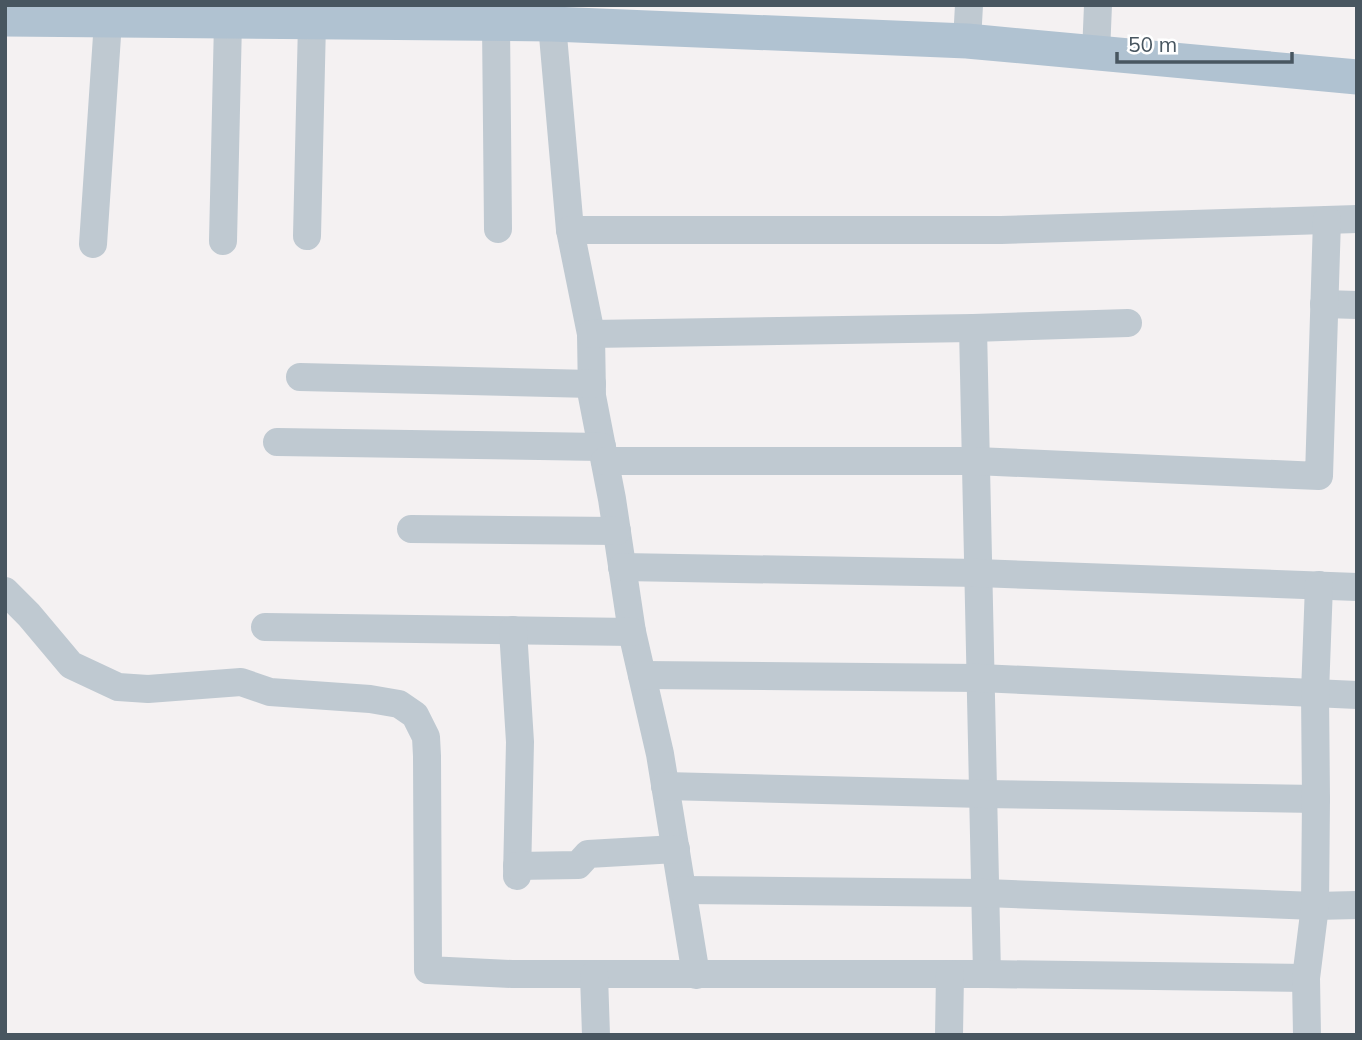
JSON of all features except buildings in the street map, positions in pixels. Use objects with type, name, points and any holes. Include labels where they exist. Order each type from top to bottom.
[{"type":"main road","points":[[5,19],[213,16],[312,23],[460,15],[496,24],[552,24],[602,16],[967,41],[1357,77]]},
{"type":"street","points":[[967,41],[969,5]]},
{"type":"street","points":[[1096,53],[1098,5]]},
{"type":"street","points":[[93,244],[115,16]]},
{"type":"street","points":[[213,16],[223,241]]},
{"type":"street","points":[[307,236],[312,23]]},
{"type":"street","points":[[496,24],[498,229]]},
{"type":"street","points":[[552,24],[570,230],[592,334],[592,396],[632,632],[660,754],[696,975]]},
{"type":"street","points":[[570,230],[1001,230],[1357,219]]},
{"type":"street","points":[[277,442],[603,454],[975,461],[1319,476],[1327,220]]},
{"type":"street","points":[[1324,304],[1357,305]]},
{"type":"street","points":[[592,334],[1128,323]]},
{"type":"street","points":[[973,328],[987,974]]},
{"type":"street","points":[[300,377],[592,384]]},
{"type":"street","points":[[411,528],[617,531]]},
{"type":"street","points":[[622,567],[978,573],[1357,587]]},
{"type":"street","points":[[1307,1035],[1306,978],[1315,905],[1315,693],[1319,585]]},
{"type":"street","points":[[5,591],[71,665],[118,687],[148,689],[241,682],[270,692],[370,699],[399,704],[415,715],[426,737],[428,970],[594,975],[987,974],[1306,978]]},
{"type":"street","points":[[265,627],[632,632]]},
{"type":"street","points":[[513,630],[520,742],[517,871],[578,865],[588,854],[676,849]]},
{"type":"street","points":[[642,675],[980,678],[1357,695]]},
{"type":"street","points":[[665,786],[1317,799]]},
{"type":"street","points":[[682,890],[985,894],[1357,905]]},
{"type":"street","points":[[949,1035],[950,974]]},
{"type":"street","points":[[594,975],[596,1035]]}]
